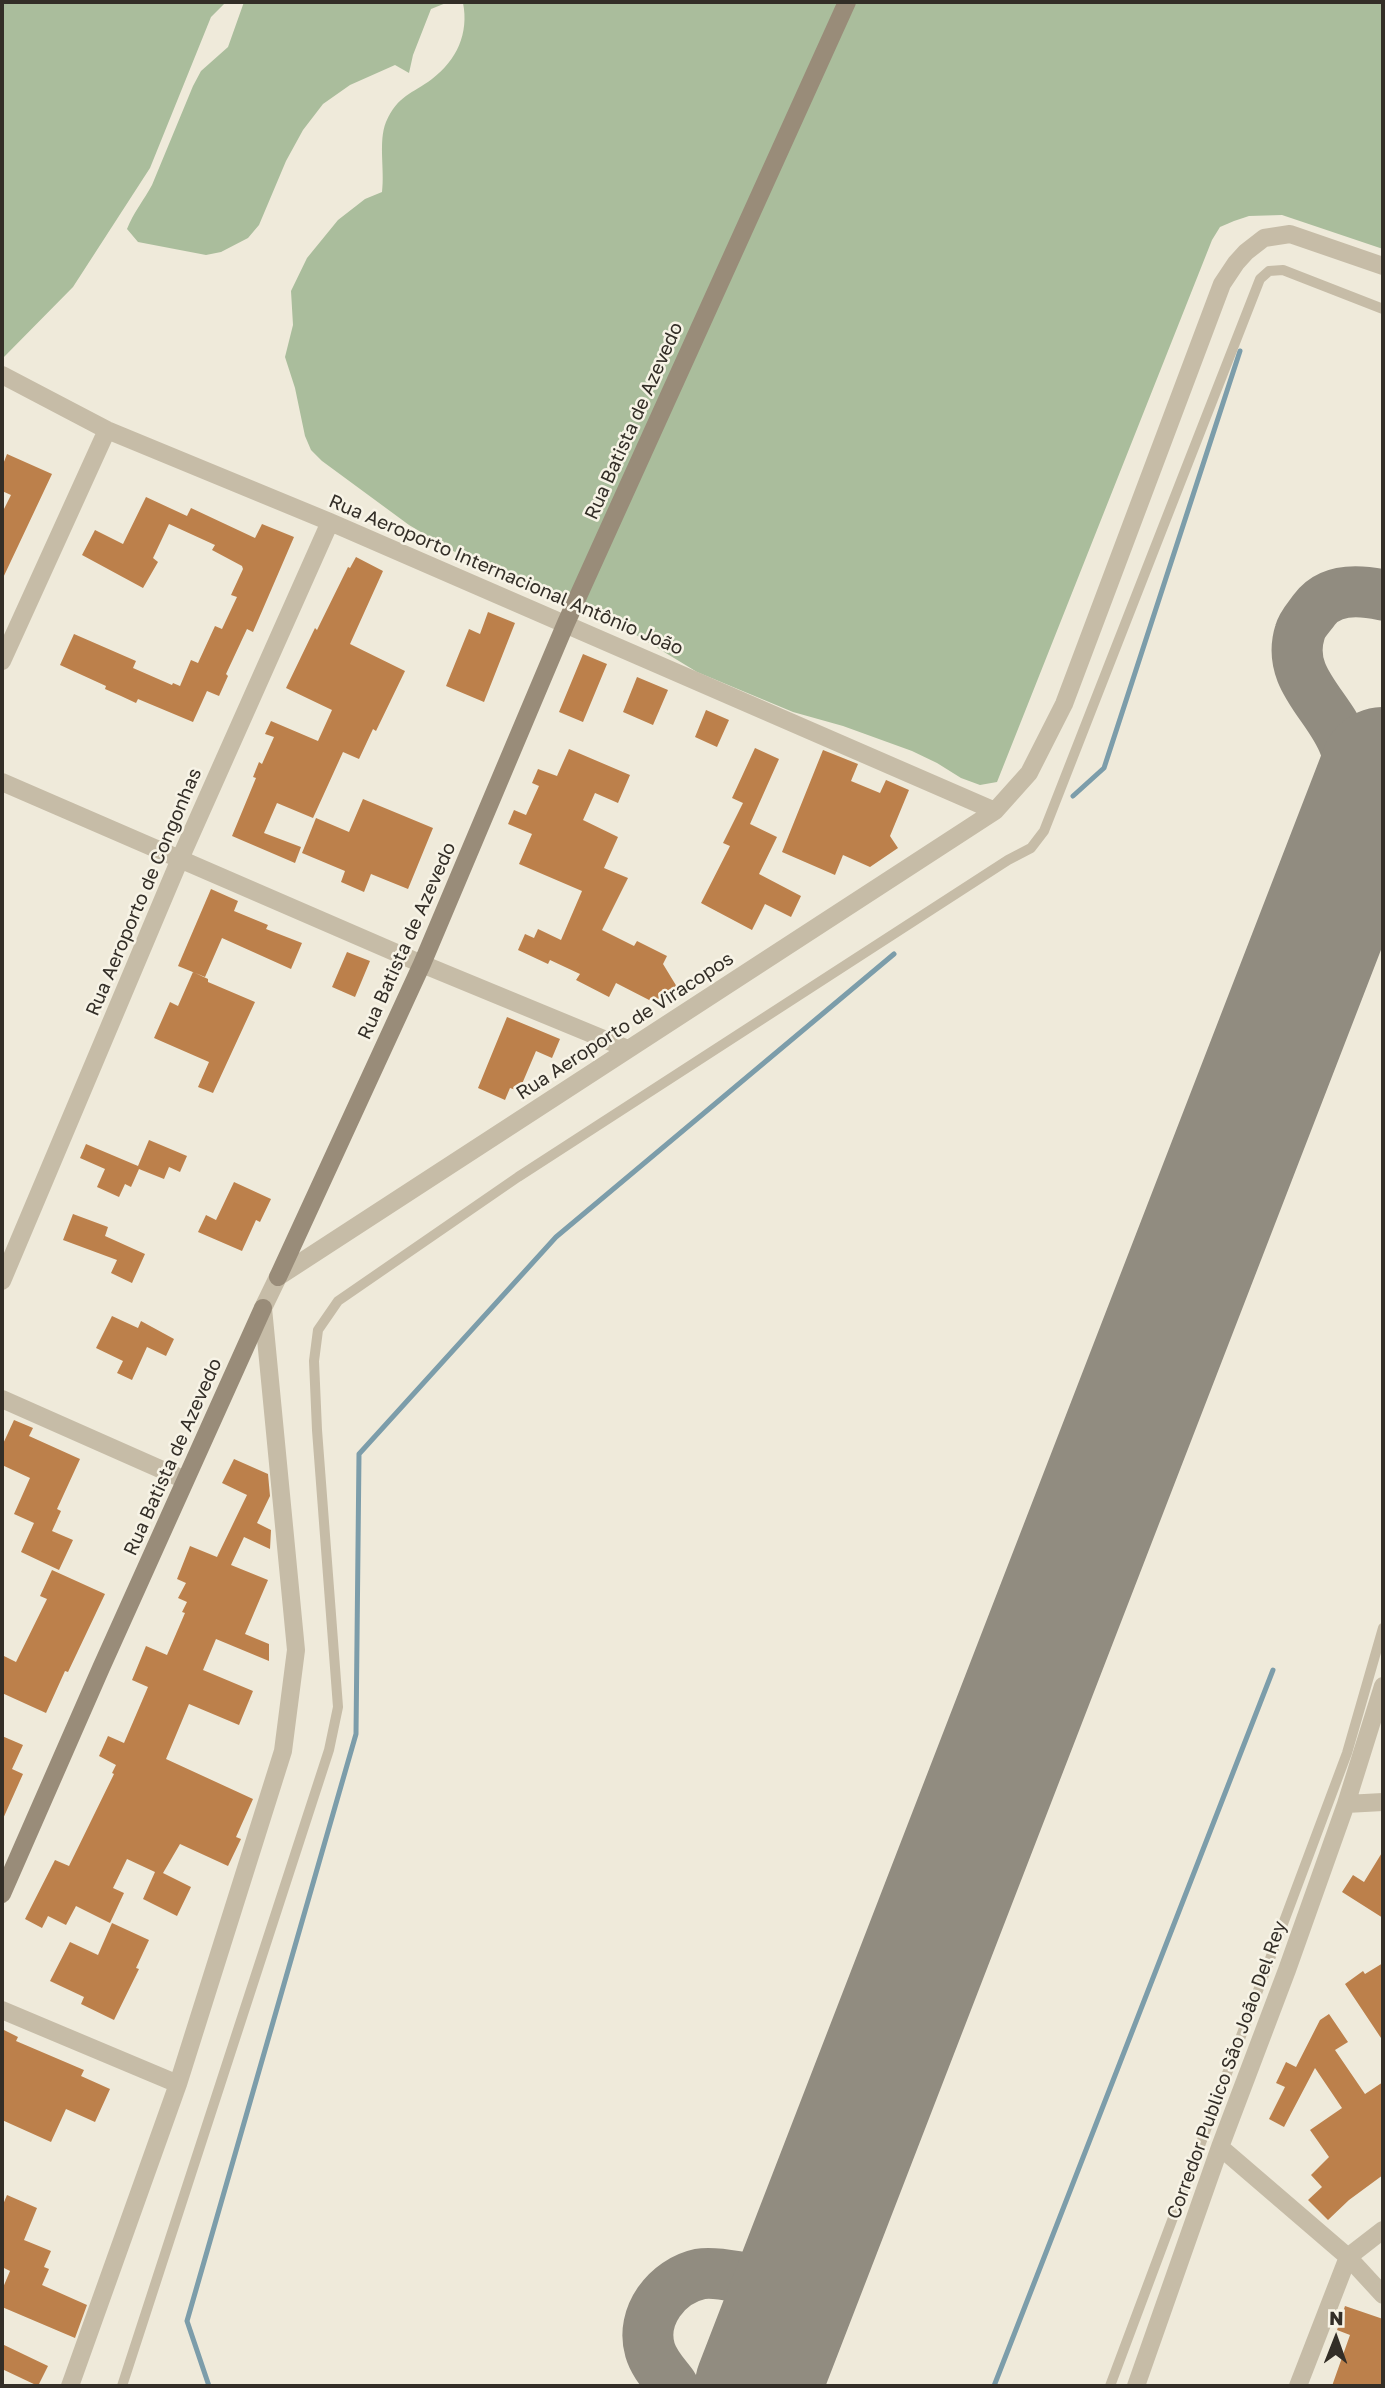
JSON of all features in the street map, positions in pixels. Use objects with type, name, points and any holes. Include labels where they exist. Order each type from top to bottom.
[{"type":"street","name":"Rua Batista de Azevedo","points":[[2,1894],[185,1480],[422,964],[566,623],[846,2]]},
{"type":"street","name":"Rua Aeroporto de Viracopos","points":[[278,1277],[995,811],[1029,773],[1064,704],[1222,285],[1236,262],[1264,238],[1290,234],[1383,266]]},
{"type":"street","name":"Rua Aeroporto Internacional Antônio João","points":[[2,375],[107,430],[566,623],[995,811]]},
{"type":"street","points":[[2,661],[107,430]]},
{"type":"street","name":"Rua Aeroporto de Congonhas","points":[[2,1281],[180,859],[330,522]]},
{"type":"street","points":[[2,782],[422,964],[628,1049]]},
{"type":"street","points":[[70,2386],[178,2084],[282,1751],[296,1650],[263,1308]]},
{"type":"street","points":[[2,1399],[185,1480]]},
{"type":"street","name":"Corredor Publico São João Del Rey","points":[[1136,2386],[1220,2147],[1346,1804],[1383,1686]]},
{"type":"street","points":[[1346,1804],[1383,1802]]},
{"type":"street","points":[[2,2010],[178,2084]]},
{"type":"street","points":[[1220,2147],[1348,2257],[1383,2295]]},
{"type":"street","points":[[1298,2386],[1348,2257],[1383,2230]]},
{"type":"lane","points":[[122,2386],[330,1750],[338,1707],[317,1430],[314,1361],[318,1330],[338,1301],[518,1177],[1031,848],[1044,831],[1260,279],[1269,271],[1283,270],[1383,309]]},
{"type":"lane","points":[[1110,2386],[1348,1753],[1383,1628]]},
{"type":"green space","points":[[2,2],[226,2],[211,17],[150,168],[73,287],[2,359]]},
{"type":"green space","points":[[244,2],[1383,2],[1383,249],[1282,215],[1249,216],[1220,227],[1212,240],[997,782],[980,785],[961,778],[912,751],[843,726],[793,712],[697,672],[582,602],[455,552],[409,525],[311,450],[285,357],[293,325],[291,291],[307,258],[338,220],[365,199],[382,192],[382,138],[386,122],[401,100],[441,72],[454,55],[464,25],[463,3],[446,3],[431,9],[409,73],[395,65],[350,85],[323,104],[303,130],[286,161],[259,225],[248,238],[221,252],[206,255],[138,242],[127,229],[129,223],[152,185],[201,71],[228,47]]},
{"type":"building","points":[[7,454],[52,474],[2,580],[2,513],[11,495],[2,491],[2,467]]},
{"type":"building","points":[[146,497],[187,516],[191,508],[255,538],[262,524],[294,537],[253,632],[247,629],[219,696],[207,691],[193,722],[138,699],[136,703],[60,665],[74,634],[136,661],[133,668],[180,686],[191,660],[198,663],[215,626],[222,629],[237,597],[231,595],[243,569],[212,550],[215,545],[169,524],[153,558],[158,562],[143,588],[82,555],[95,530],[123,544]]},
{"type":"building","points":[[356,557],[383,571],[350,644],[405,671],[359,759],[343,752],[313,818],[277,803],[264,833],[301,847],[295,863],[232,836],[256,778],[253,777],[259,762],[262,764],[274,737],[265,734],[271,721],[318,741],[332,710],[286,688],[315,628],[317,630],[348,567],[350,568]]},
{"type":"building","points":[[488,612],[515,623],[484,702],[446,686],[469,629],[480,634]]},
{"type":"building","points":[[583,654],[607,664],[583,722],[559,712]]},
{"type":"building","points":[[637,677],[668,690],[653,725],[623,712]]},
{"type":"building","points":[[706,710],[729,720],[717,747],[695,737]]},
{"type":"building","points":[[755,748],[779,759],[750,824],[777,837],[759,874],[801,896],[791,917],[765,904],[752,930],[701,903],[730,846],[723,843],[743,803],[732,798]]},
{"type":"building","points":[[569,749],[630,775],[618,803],[595,793],[583,820],[618,837],[604,868],[628,878],[602,930],[634,946],[637,941],[667,956],[663,964],[677,987],[653,1002],[616,983],[609,997],[576,980],[580,974],[550,960],[548,964],[518,950],[525,934],[534,938],[538,929],[561,940],[582,891],[519,864],[532,834],[508,824],[514,810],[526,815],[539,786],[532,783],[538,769],[557,776]]},
{"type":"building","points":[[823,750],[858,764],[851,781],[880,793],[886,780],[909,790],[890,836],[898,848],[870,867],[843,855],[835,875],[782,852]]},
{"type":"building","points":[[363,799],[433,828],[408,889],[371,874],[364,892],[341,882],[345,871],[302,853],[316,818],[349,832]]},
{"type":"building","points":[[211,889],[238,901],[234,911],[268,925],[266,929],[302,943],[291,969],[222,938],[205,977],[178,966]]},
{"type":"building","points":[[347,952],[370,961],[355,997],[332,987]]},
{"type":"building","points":[[193,972],[208,979],[208,982],[255,1002],[213,1093],[198,1087],[209,1062],[154,1038],[170,1002],[178,1006]]},
{"type":"building","points":[[507,1017],[560,1039],[552,1058],[536,1051],[519,1091],[510,1088],[505,1100],[478,1088]]},
{"type":"building","points":[[149,1140],[187,1156],[180,1172],[169,1167],[164,1179],[139,1169],[131,1187],[125,1184],[119,1197],[97,1187],[105,1169],[80,1158],[86,1144],[138,1166]]},
{"type":"building","points":[[234,1182],[271,1199],[260,1222],[256,1220],[242,1251],[198,1232],[206,1215],[216,1220]]},
{"type":"building","points":[[73,1214],[108,1227],[105,1236],[145,1254],[132,1283],[111,1273],[117,1260],[63,1240]]},
{"type":"building","points":[[112,1316],[138,1328],[141,1321],[174,1339],[166,1356],[147,1347],[132,1380],[117,1373],[123,1361],[96,1348]]},
{"type":"building","points":[[14,1420],[33,1428],[29,1436],[80,1459],[57,1509],[61,1511],[52,1531],[73,1540],[59,1570],[21,1552],[34,1523],[14,1514],[30,1478],[2,1465],[2,1446]]},
{"type":"building","points":[[234,1459],[268,1474],[270,1496],[257,1523],[271,1530],[270,1549],[244,1537],[231,1565],[268,1580],[245,1634],[269,1644],[269,1661],[216,1639],[203,1670],[253,1691],[239,1725],[189,1704],[166,1759],[253,1799],[236,1837],[241,1839],[228,1866],[180,1844],[163,1873],[191,1887],[177,1916],[143,1899],[155,1872],[127,1859],[113,1888],[124,1893],[110,1923],[76,1906],[66,1925],[48,1916],[42,1928],[25,1919],[55,1860],[69,1866],[114,1774],[112,1773],[116,1765],[99,1756],[108,1736],[124,1743],[148,1687],[132,1680],[146,1646],[167,1655],[185,1613],[182,1612],[187,1602],[178,1598],[186,1583],[177,1579],[190,1546],[217,1557],[247,1495],[222,1483]]},
{"type":"building","points":[[52,1570],[105,1594],[46,1713],[2,1693],[2,1655],[16,1662],[47,1599],[40,1596]]},
{"type":"building","points":[[2,1736],[23,1745],[12,1769],[23,1774],[2,1821]]},
{"type":"building","points":[[1383,1851],[1383,1918],[1342,1892],[1353,1875],[1364,1882]]},
{"type":"building","points":[[112,1923],[149,1940],[136,1968],[139,1969],[114,2020],[81,2004],[84,1997],[50,1981],[70,1942],[98,1955]]},
{"type":"building","points":[[1383,1963],[1383,2041],[1345,1984],[1363,1971],[1365,1974]]},
{"type":"building","points":[[1329,2014],[1348,2042],[1335,2050],[1365,2094],[1383,2082],[1383,2175],[1349,2200],[1328,2220],[1308,2200],[1322,2187],[1311,2175],[1329,2157],[1310,2130],[1342,2108],[1315,2068],[1284,2127],[1269,2119],[1285,2087],[1276,2083],[1286,2062],[1296,2067],[1320,2020]]},
{"type":"building","points":[[2,2029],[18,2037],[16,2041],[84,2070],[81,2076],[110,2089],[95,2122],[66,2109],[51,2142],[2,2120]]},
{"type":"building","points":[[7,2195],[37,2208],[24,2240],[51,2251],[44,2267],[49,2269],[42,2285],[87,2305],[75,2338],[2,2307],[2,2290],[10,2271],[2,2267],[2,2207]]},
{"type":"building","points":[[1345,2306],[1383,2319],[1383,2386],[1332,2386],[1350,2335],[1337,2330]]},
{"type":"building","points":[[2,2344],[48,2366],[38,2386],[2,2369]]},
{"type":"waterway","points":[[1073,796],[1104,768],[1240,351]]},
{"type":"waterway","points":[[209,2386],[187,2321],[356,1734],[359,1454],[556,1237],[894,954]]},
{"type":"waterway","points":[[994,2386],[1273,1670]]},
{"type":"taxiway","points":[[1355,842],[1352,782],[1345,747],[1304,678],[1297,649],[1304,623],[1328,598],[1346,592],[1383,595]]},
{"type":"taxiway","points":[[673,2386],[654,2360],[648,2337],[649,2325],[659,2302],[677,2284],[709,2273],[796,2290]]},
{"type":"runway","points":[[758,2386],[1383,770]]}]
